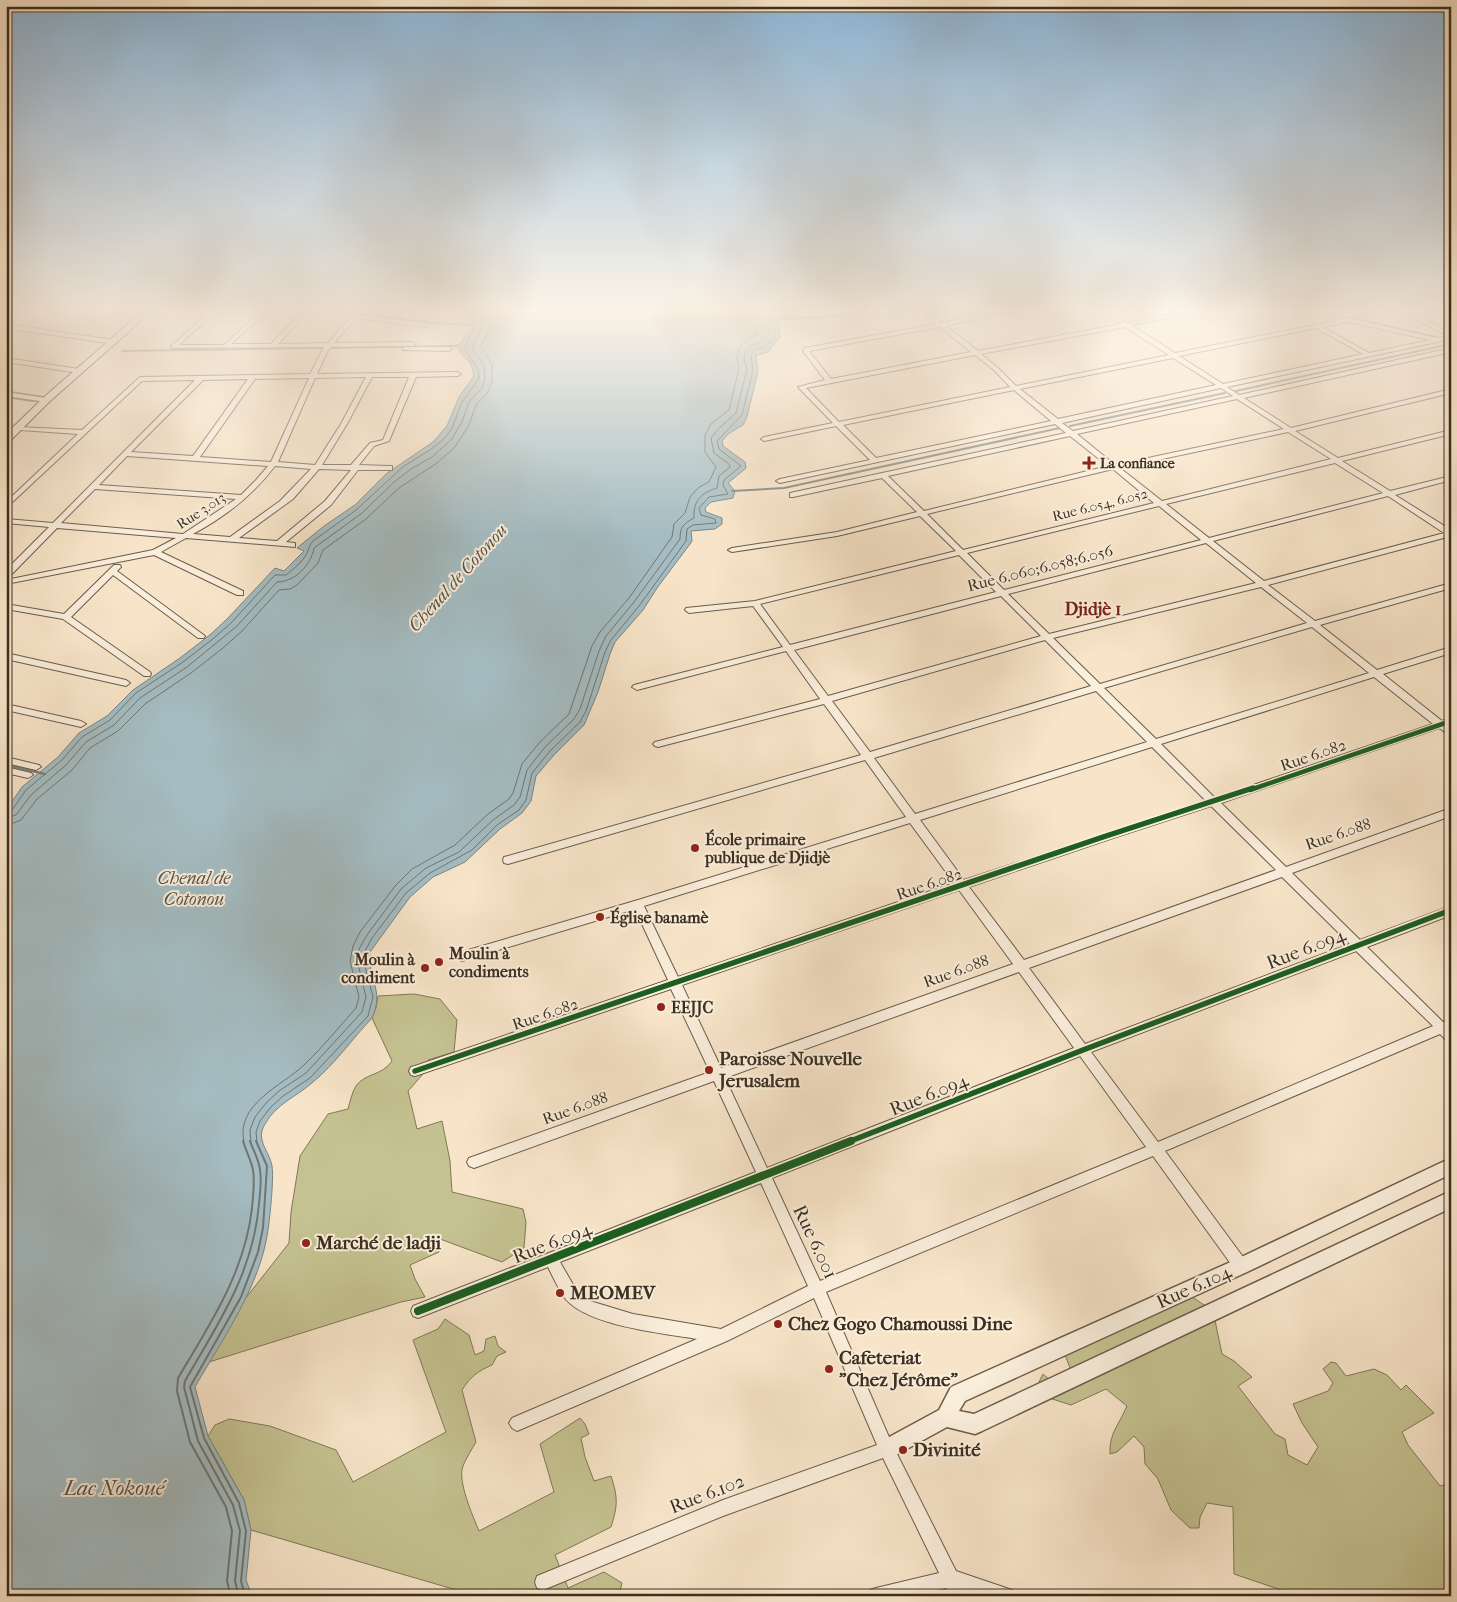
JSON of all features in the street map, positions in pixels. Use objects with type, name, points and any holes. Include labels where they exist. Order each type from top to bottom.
[{"type":"main road","points":[[6,440],[20,428],[42,403],[62,386]]},
{"type":"street","points":[[6,506],[133,386]]},
{"type":"street","points":[[6,575],[193,386]]},
{"type":"street","points":[[195,459],[248,386]]},
{"type":"street","name":"Rue 3.013","points":[[6,582],[155,552],[186,536],[242,497],[259,482],[274,463],[308,386]]},
{"type":"street","points":[[230,540],[286,499],[317,467],[328,453],[365,386]]},
{"type":"street","points":[[280,544],[328,503],[372,444],[386,441],[409,386]]},
{"type":"street","points":[[808,386],[801,387],[874,461]]},
{"type":"street","points":[[1013,386],[1313,624],[1376,673],[1446,723],[1451,733]]},
{"type":"street","points":[[764,439],[1026,386]]},
{"type":"street","points":[[1221,386],[1450,533]]},
{"type":"street","points":[[793,495],[811,482],[874,461],[1234,386]]},
{"type":"street","points":[[780,482],[811,482],[884,475],[1285,386]]},
{"type":"street","points":[[732,550],[827,535],[923,514],[1451,391]]},
{"type":"street","points":[[6,394],[42,403]]},
{"type":"street","points":[[6,401],[42,403]]},
{"type":"street","points":[[20,428],[84,432]]},
{"type":"street","name":"Rue 6.054, 6.052","points":[[689,610],[755,602],[1451,432]]},
{"type":"street","points":[[125,454],[317,467],[389,468]]},
{"type":"street","points":[[884,475],[1358,945],[1446,1026],[1451,1038]]},
{"type":"street","name":"Rue 6.060;6.058;6.056","points":[[637,687],[1451,478]]},
{"type":"street","points":[[93,487],[242,497]]},
{"type":"street","points":[[6,521],[292,545]]},
{"type":"street","points":[[658,744],[826,700],[1047,637],[1262,584],[1450,533]]},
{"type":"street","points":[[155,552],[240,593]]},
{"type":"street","points":[[66,617],[126,557]]},
{"type":"street","points":[[112,571],[201,636]]},
{"type":"street","points":[[508,860],[648,821],[1313,624],[1451,586]]},
{"type":"street","points":[[755,602],[1241,1266]]},
{"type":"street","points":[[6,606],[66,617],[147,674]]},
{"type":"street","points":[[462,956],[638,904],[1451,650]]},
{"type":"street","points":[[6,656],[126,683]]},
{"type":"street","points":[[6,707],[81,724]]},
{"type":"street","name":"Rue 6.082","points":[[415,1071],[1446,723]]},
{"type":"street","points":[[6,760],[36,767]]},
{"type":"street","points":[[6,770],[28,775]]},
{"type":"street","name":"Rue 6.088","points":[[474,1162],[1451,812]]},
{"type":"street","name":"Rue 6.001","points":[[638,904],[887,1448],[959,1596]]},
{"type":"street","name":"Rue 6.094","points":[[418,1311],[764,1177],[1083,1050],[1451,910]]},
{"type":"street","points":[[517,1423],[722,1336],[816,1290],[1446,1026]]},
{"type":"street","name":"Rue 6.104","points":[[1451,1166],[1241,1266],[958,1394],[946,1417],[974,1424],[1451,1199]]},
{"type":"street","points":[[551,1259],[570,1294],[586,1306],[633,1321],[722,1336]]},
{"type":"street","points":[[887,1448],[946,1417]]},
{"type":"street","name":"Rue 6.102","points":[[543,1582],[723,1508],[887,1448]]},
{"type":"street","points":[[876,1596],[951,1578],[1006,1596]]},
{"type":"shaded area","points":[[414,994],[440,999],[457,1020],[454,1052],[428,1060],[430,1066],[408,1091],[417,1129],[442,1121],[450,1161],[452,1192],[523,1209],[526,1222],[524,1248],[502,1262],[440,1239],[439,1252],[410,1265],[425,1297],[401,1302],[209,1362],[245,1299],[289,1243],[291,1212],[300,1156],[328,1114],[348,1109],[356,1086],[364,1079],[388,1066],[392,1061],[372,1018],[378,996]]},
{"type":"shaded area","points":[[1176,1286],[1213,1311],[1222,1354],[1234,1361],[1252,1377],[1238,1386],[1275,1434],[1285,1439],[1288,1455],[1307,1465],[1318,1447],[1302,1423],[1293,1404],[1328,1391],[1333,1383],[1323,1369],[1331,1362],[1336,1363],[1346,1376],[1374,1369],[1387,1375],[1401,1390],[1406,1385],[1434,1413],[1402,1432],[1408,1445],[1440,1486],[1451,1483],[1451,1596],[1288,1596],[1287,1592],[1234,1574],[1233,1507],[1207,1503],[1200,1517],[1199,1528],[1190,1528],[1171,1510],[1158,1479],[1145,1464],[1144,1447],[1134,1436],[1117,1452],[1110,1454],[1111,1440],[1127,1406],[1106,1389],[1071,1405],[1046,1397],[1039,1382],[1043,1374],[1058,1387],[1072,1373],[1060,1342]]},
{"type":"shaded area","points":[[445,1319],[469,1335],[475,1355],[484,1351],[486,1339],[495,1336],[498,1346],[506,1352],[497,1356],[492,1365],[468,1381],[462,1390],[476,1442],[463,1466],[462,1480],[466,1498],[479,1531],[554,1492],[540,1444],[580,1418],[589,1434],[581,1438],[585,1457],[594,1481],[611,1476],[616,1496],[615,1513],[611,1527],[555,1555],[568,1588],[604,1572],[622,1583],[619,1596],[477,1596],[251,1530],[244,1500],[208,1436],[215,1425],[229,1419],[270,1426],[336,1450],[353,1482],[446,1432],[413,1340],[438,1329]]},
{"type":"water","name":"Chenal de Cotonou","points":[[467,386],[754,386],[747,417],[743,425],[728,434],[722,441],[723,446],[745,462],[746,468],[728,483],[735,491],[733,498],[711,502],[705,508],[706,512],[722,518],[722,524],[715,529],[691,531],[692,541],[690,544],[643,610],[615,642],[598,692],[584,725],[536,776],[531,801],[522,813],[500,829],[465,862],[433,877],[410,897],[370,952],[371,970],[377,999],[372,1018],[321,1075],[275,1111],[262,1130],[262,1140],[272,1166],[270,1216],[264,1251],[249,1292],[239,1312],[195,1387],[208,1436],[244,1500],[251,1530],[246,1580],[252,1596],[6,1596],[6,810],[22,787],[58,757],[79,733],[107,716],[133,690],[211,634],[275,568],[284,571],[304,551],[297,548],[324,526],[355,505],[386,474],[433,442],[447,426],[459,397]]},
{"type":"waterway","points":[[1236,391],[1260,386]]},
{"type":"waterway","points":[[1070,426],[1225,393]]},
{"type":"waterway","points":[[7,397],[32,401]]},
{"type":"waterway","points":[[732,491],[784,488],[1060,428]]},
{"type":"waterway","points":[[6,765],[45,774]]},
{"type":"cycle path","points":[[415,1071],[1451,721]]},
{"type":"cycle path","points":[[418,1311],[1083,1050],[1451,910]]},
{"type":"place","name":"La confiance","points":[[1089,463]]},
{"type":"place","name":"École primaire publique de Djidjè","points":[[695,848]]},
{"type":"place","name":"Église banamè","points":[[600,917]]},
{"type":"place","name":"Moulin à condiments","points":[[439,962]]},
{"type":"place","name":"Moulin à condiment","points":[[425,968]]},
{"type":"place","name":"EEJJC","points":[[661,1007]]},
{"type":"place","name":"Paroisse Nouvelle Jerusalem","points":[[709,1070]]},
{"type":"place","name":"Marché de ladji","points":[[306,1243]]},
{"type":"place","name":"MEOMEV","points":[[560,1293]]},
{"type":"place","name":"Chez Gogo Chamoussi Dine","points":[[778,1324]]},
{"type":"place","name":"Cafeteriat \"Chez Jérôme\"","points":[[829,1369]]},
{"type":"place","name":"Divinité","points":[[903,1450]]},
{"type":"district","name":"Djidjè 1","points":[[1093,609]]},
{"type":"water label","name":"Lac Nokoué","points":[[114,1488]]}]
